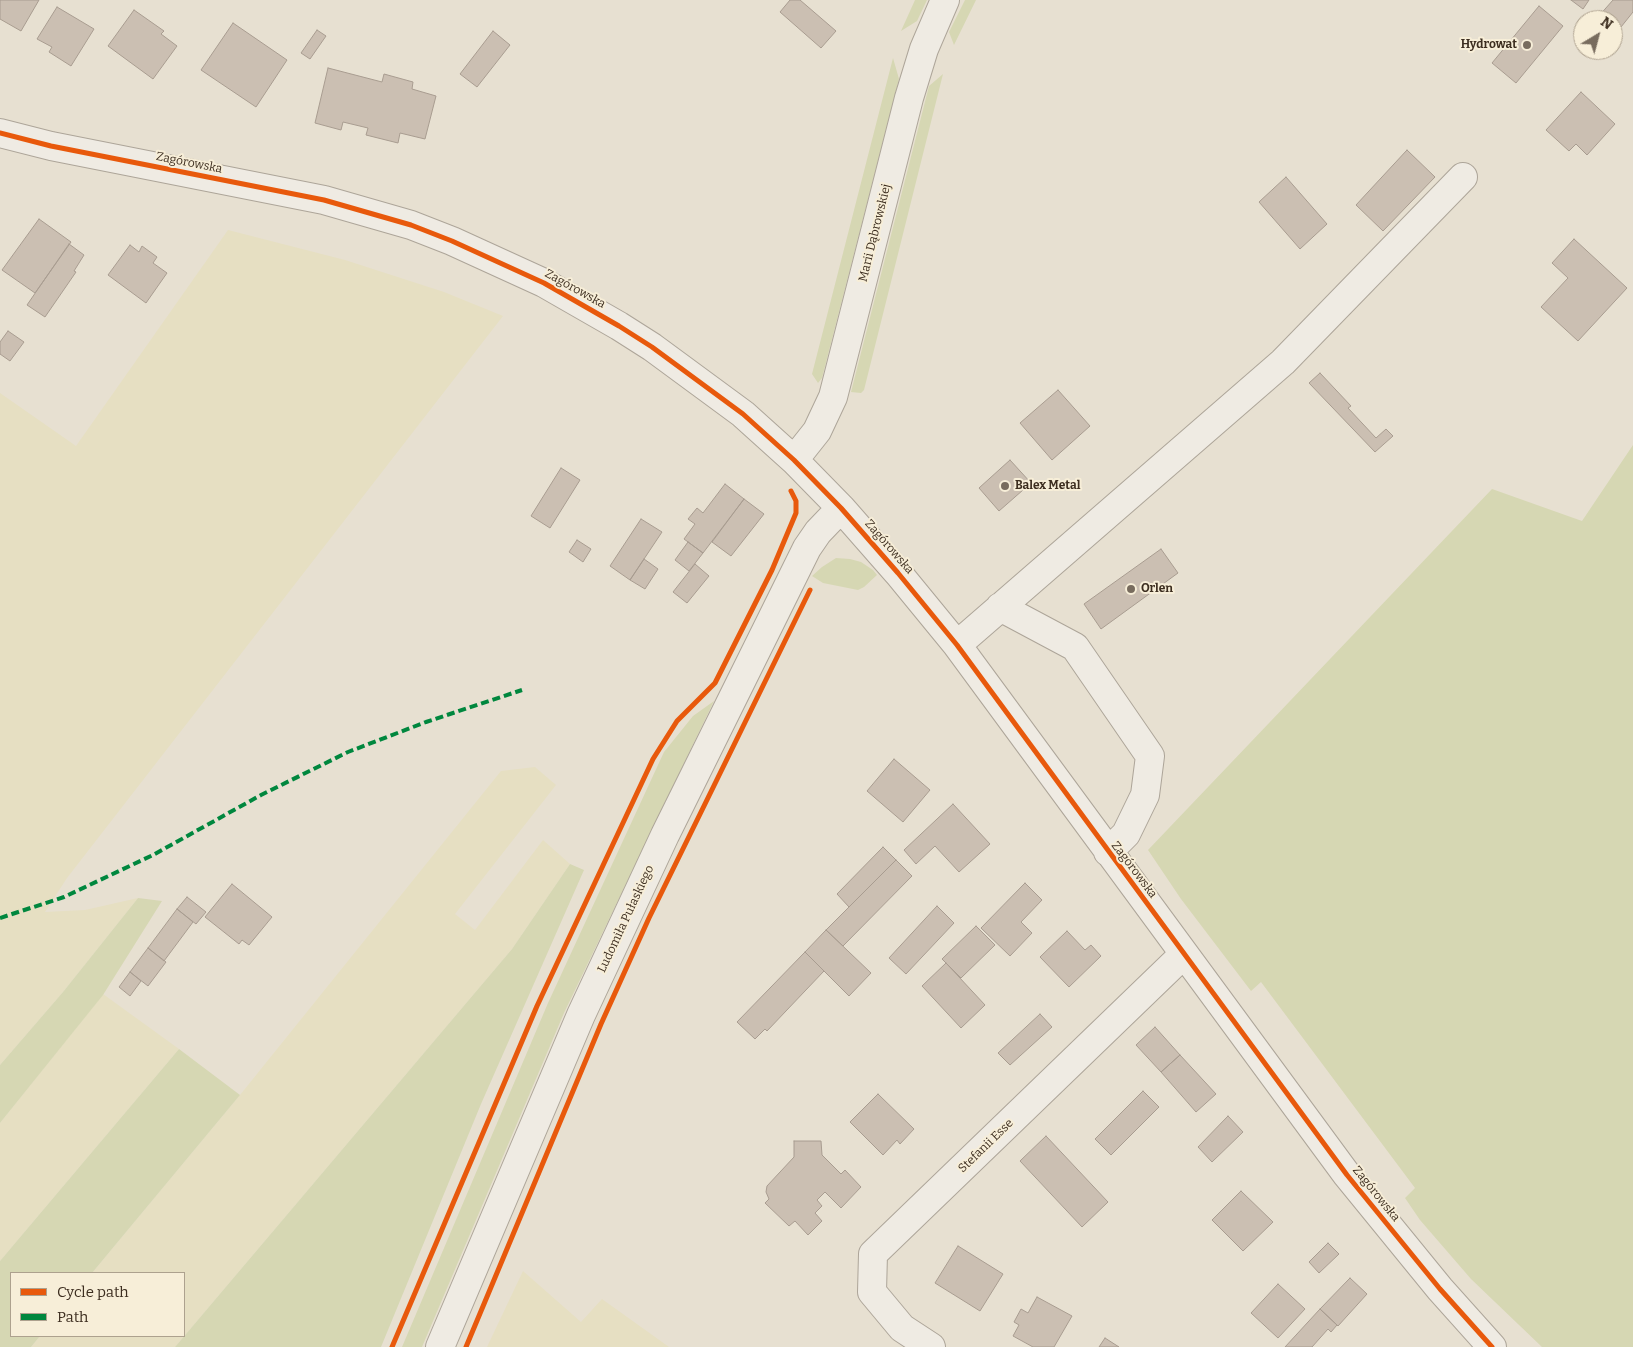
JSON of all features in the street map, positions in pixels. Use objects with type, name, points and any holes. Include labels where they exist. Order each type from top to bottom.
[{"type":"street","name":"Marii Dąbrowskiej","points":[[794,460],[817,430],[833,397],[909,98],[924,49],[945,0]]},
{"type":"street","name":"Zagórowska","points":[[0,133],[51,146],[324,200],[411,225],[452,241],[544,283],[652,347],[729,404],[794,460],[842,508],[957,645],[1347,1175],[1440,1289],[1492,1347]]},
{"type":"street","points":[[957,645],[1283,362],[1463,177]]},
{"type":"street","name":"Ludomiła Pułaskiego","points":[[440,1347],[581,1015],[665,835],[806,548],[818,532],[842,508]]},
{"type":"street","points":[[1000,607],[1075,647],[1150,756],[1145,795],[1126,834],[1108,852]]},
{"type":"street","name":"Stefanii Esse","points":[[931,1347],[902,1328],[872,1292],[873,1254],[1184,954]]},
{"type":"shaded area","points":[[228,230],[345,260],[444,292],[503,316],[67,878],[45,912],[85,910],[138,898],[63,992],[0,1065],[0,393],[76,446]]},
{"type":"shaded area","points":[[535,767],[556,785],[455,914],[475,930],[543,840],[570,864],[512,949],[185,1335],[185,1272],[93,1272],[240,1095],[501,771]]},
{"type":"shaded area","points":[[103,994],[179,1049],[0,1261],[0,1123]]},
{"type":"shaded area","points":[[523,1271],[581,1322],[602,1299],[669,1347],[487,1347]]},
{"type":"shaded area","points":[[39,1337],[183,1337],[175,1347],[31,1347]]},
{"type":"green space","points":[[915,0],[927,0],[917,21],[901,31]]},
{"type":"green space","points":[[965,0],[976,0],[954,45],[949,32]]},
{"type":"green space","points":[[893,58],[899,79],[822,378],[818,383],[812,374]]},
{"type":"green space","points":[[943,74],[864,390],[861,393],[851,392],[929,86]]},
{"type":"green space","points":[[1633,445],[1633,1347],[1542,1347],[1471,1279],[1420,1220],[1405,1198],[1415,1188],[1261,982],[1251,991],[1181,899],[1148,850],[1492,489],[1582,521]]},
{"type":"green space","points":[[836,558],[861,562],[877,575],[858,590],[823,583],[812,576]]},
{"type":"green space","points":[[714,701],[564,1013],[422,1347],[402,1347],[548,1003],[664,752],[693,716]]},
{"type":"green space","points":[[570,864],[584,870],[481,1104],[381,1347],[175,1347],[185,1337],[512,949]]},
{"type":"green space","points":[[138,898],[162,901],[103,995],[0,1123],[0,1065],[63,992]]},
{"type":"green space","points":[[179,1049],[240,1095],[93,1272],[10,1272],[10,1337],[39,1337],[31,1347],[0,1347],[0,1261]]},
{"type":"building","points":[[0,0],[39,0],[21,31],[0,19]]},
{"type":"building","points":[[790,0],[800,0],[836,31],[821,48],[780,12]]},
{"type":"building","points":[[1571,0],[1589,0],[1583,9]]},
{"type":"building","points":[[1613,0],[1633,0],[1633,12],[1623,24],[1623,10],[1604,10]]},
{"type":"building","name":"Hydrowat","points":[[1539,6],[1563,26],[1516,83],[1492,63]]},
{"type":"building","points":[[57,7],[94,29],[71,66],[49,52],[52,47],[37,39]]},
{"type":"building","points":[[134,10],[164,31],[161,34],[177,46],[153,79],[108,46]]},
{"type":"building","points":[[233,23],[287,60],[256,107],[201,70]]},
{"type":"building","points":[[317,30],[326,36],[310,59],[301,53]]},
{"type":"building","points":[[493,31],[510,45],[477,87],[460,74]]},
{"type":"building","points":[[328,68],[382,82],[384,74],[413,82],[412,89],[436,96],[425,139],[400,133],[398,143],[366,135],[368,128],[343,122],[341,130],[315,123]]},
{"type":"building","points":[[1581,92],[1615,124],[1587,155],[1576,144],[1569,151],[1546,130]]},
{"type":"building","points":[[1407,150],[1435,177],[1383,231],[1356,205]]},
{"type":"building","points":[[1286,177],[1327,224],[1300,249],[1259,202]]},
{"type":"building","points":[[39,219],[71,242],[35,293],[2,270]]},
{"type":"building","points":[[1574,239],[1627,288],[1578,341],[1541,307],[1568,278],[1552,263]]},
{"type":"building","points":[[69,244],[84,255],[74,271],[76,272],[45,317],[27,305]]},
{"type":"building","points":[[130,245],[139,252],[142,246],[157,257],[153,263],[167,273],[146,303],[108,275]]},
{"type":"building","points":[[8,331],[24,342],[10,361],[0,354],[0,342]]},
{"type":"building","points":[[1320,373],[1351,406],[1348,408],[1376,438],[1386,429],[1393,436],[1375,452],[1309,383]]},
{"type":"building","points":[[1058,390],[1090,426],[1052,460],[1020,423]]},
{"type":"building","name":"Balex Metal","points":[[1010,460],[1031,483],[999,511],[979,488]]},
{"type":"building","points":[[561,468],[580,480],[550,528],[531,516]]},
{"type":"building","points":[[725,484],[744,499],[703,553],[684,539],[695,524],[688,519],[697,508],[703,513]]},
{"type":"building","points":[[744,499],[764,514],[731,556],[712,542]]},
{"type":"building","points":[[641,519],[662,532],[630,580],[610,566]]},
{"type":"building","points":[[577,540],[591,549],[583,562],[569,552]]},
{"type":"building","points":[[688,542],[703,553],[689,571],[675,560]]},
{"type":"building","name":"Orlen","points":[[1161,549],[1178,573],[1101,629],[1084,604]]},
{"type":"building","points":[[644,559],[658,569],[645,589],[630,580]]},
{"type":"building","points":[[695,564],[709,576],[687,603],[673,592]]},
{"type":"building","points":[[894,759],[930,790],[903,822],[867,791]]},
{"type":"building","points":[[953,804],[990,844],[959,872],[935,846],[916,864],[904,850]]},
{"type":"building","points":[[883,847],[896,860],[849,907],[837,894]]},
{"type":"building","points":[[896,860],[912,876],[843,946],[826,930]]},
{"type":"building","points":[[1025,883],[1042,900],[1021,922],[1032,933],[1010,956],[981,928]]},
{"type":"building","points":[[232,884],[272,917],[249,945],[242,940],[239,944],[205,917]]},
{"type":"building","points":[[187,897],[206,912],[196,924],[177,909]]},
{"type":"building","points":[[937,906],[954,923],[906,974],[889,958]]},
{"type":"building","points":[[177,909],[193,922],[164,961],[148,948]]},
{"type":"building","points":[[976,926],[995,945],[961,978],[942,959]]},
{"type":"building","points":[[826,930],[871,973],[849,996],[805,952]]},
{"type":"building","points":[[1067,931],[1085,950],[1091,945],[1101,956],[1069,987],[1040,957]]},
{"type":"building","points":[[148,948],[166,962],[148,986],[130,972]]},
{"type":"building","points":[[805,952],[824,971],[767,1031],[765,1029],[755,1039],[737,1022]]},
{"type":"building","points":[[946,963],[985,1005],[961,1028],[922,986]]},
{"type":"building","points":[[130,972],[141,981],[130,996],[119,987]]},
{"type":"building","points":[[1040,1014],[1052,1027],[1010,1065],[998,1053]]},
{"type":"building","points":[[1155,1027],[1180,1055],[1161,1072],[1136,1045]]},
{"type":"building","points":[[1180,1055],[1216,1094],[1196,1112],[1161,1072]]},
{"type":"building","points":[[1143,1091],[1159,1107],[1111,1155],[1095,1139]]},
{"type":"building","points":[[878,1094],[914,1129],[900,1144],[897,1140],[883,1155],[850,1122]]},
{"type":"building","points":[[1228,1116],[1243,1132],[1212,1162],[1198,1147]]},
{"type":"building","points":[[1046,1136],[1108,1202],[1082,1227],[1020,1161]]},
{"type":"building","points":[[794,1141],[821,1141],[822,1155],[841,1174],[845,1170],[861,1187],[841,1208],[825,1192],[817,1200],[822,1206],[815,1213],[822,1221],[808,1235],[795,1221],[789,1226],[765,1203],[769,1199],[766,1192],[767,1186],[794,1157]]},
{"type":"building","points":[[1241,1191],[1273,1222],[1243,1251],[1212,1220]]},
{"type":"building","points":[[1328,1243],[1339,1254],[1319,1273],[1309,1262]]},
{"type":"building","points":[[958,1246],[1003,1274],[980,1311],[935,1283]]},
{"type":"building","points":[[1350,1278],[1367,1294],[1338,1326],[1320,1309]]},
{"type":"building","points":[[1278,1284],[1305,1309],[1278,1338],[1251,1313]]},
{"type":"building","points":[[1037,1297],[1072,1316],[1054,1347],[1033,1347],[1013,1336],[1019,1325],[1014,1322],[1021,1309],[1028,1313]]},
{"type":"building","points":[[1320,1309],[1337,1325],[1331,1332],[1328,1329],[1312,1347],[1285,1347]]},
{"type":"building","points":[[1105,1338],[1119,1347],[1099,1347]]},
{"type":"marked path","points":[[0,918],[64,897],[153,855],[261,795],[348,752],[426,722],[522,690]]},
{"type":"cycle path","points":[[0,133],[51,146],[324,200],[411,225],[452,241],[544,283],[652,347],[743,414],[794,460],[841,508],[957,645],[1347,1175],[1440,1289],[1492,1347]]},
{"type":"cycle path","points":[[392,1347],[537,1006],[653,759],[677,721],[715,683],[772,570],[796,513],[796,501],[791,491]]},
{"type":"cycle path","points":[[466,1347],[601,1024],[649,918],[810,590]]},
{"type":"place","name":"Hydrowat","points":[[1527,45]]},
{"type":"place","name":"Balex Metal","points":[[1005,486]]},
{"type":"place","name":"Orlen","points":[[1131,589]]}]
